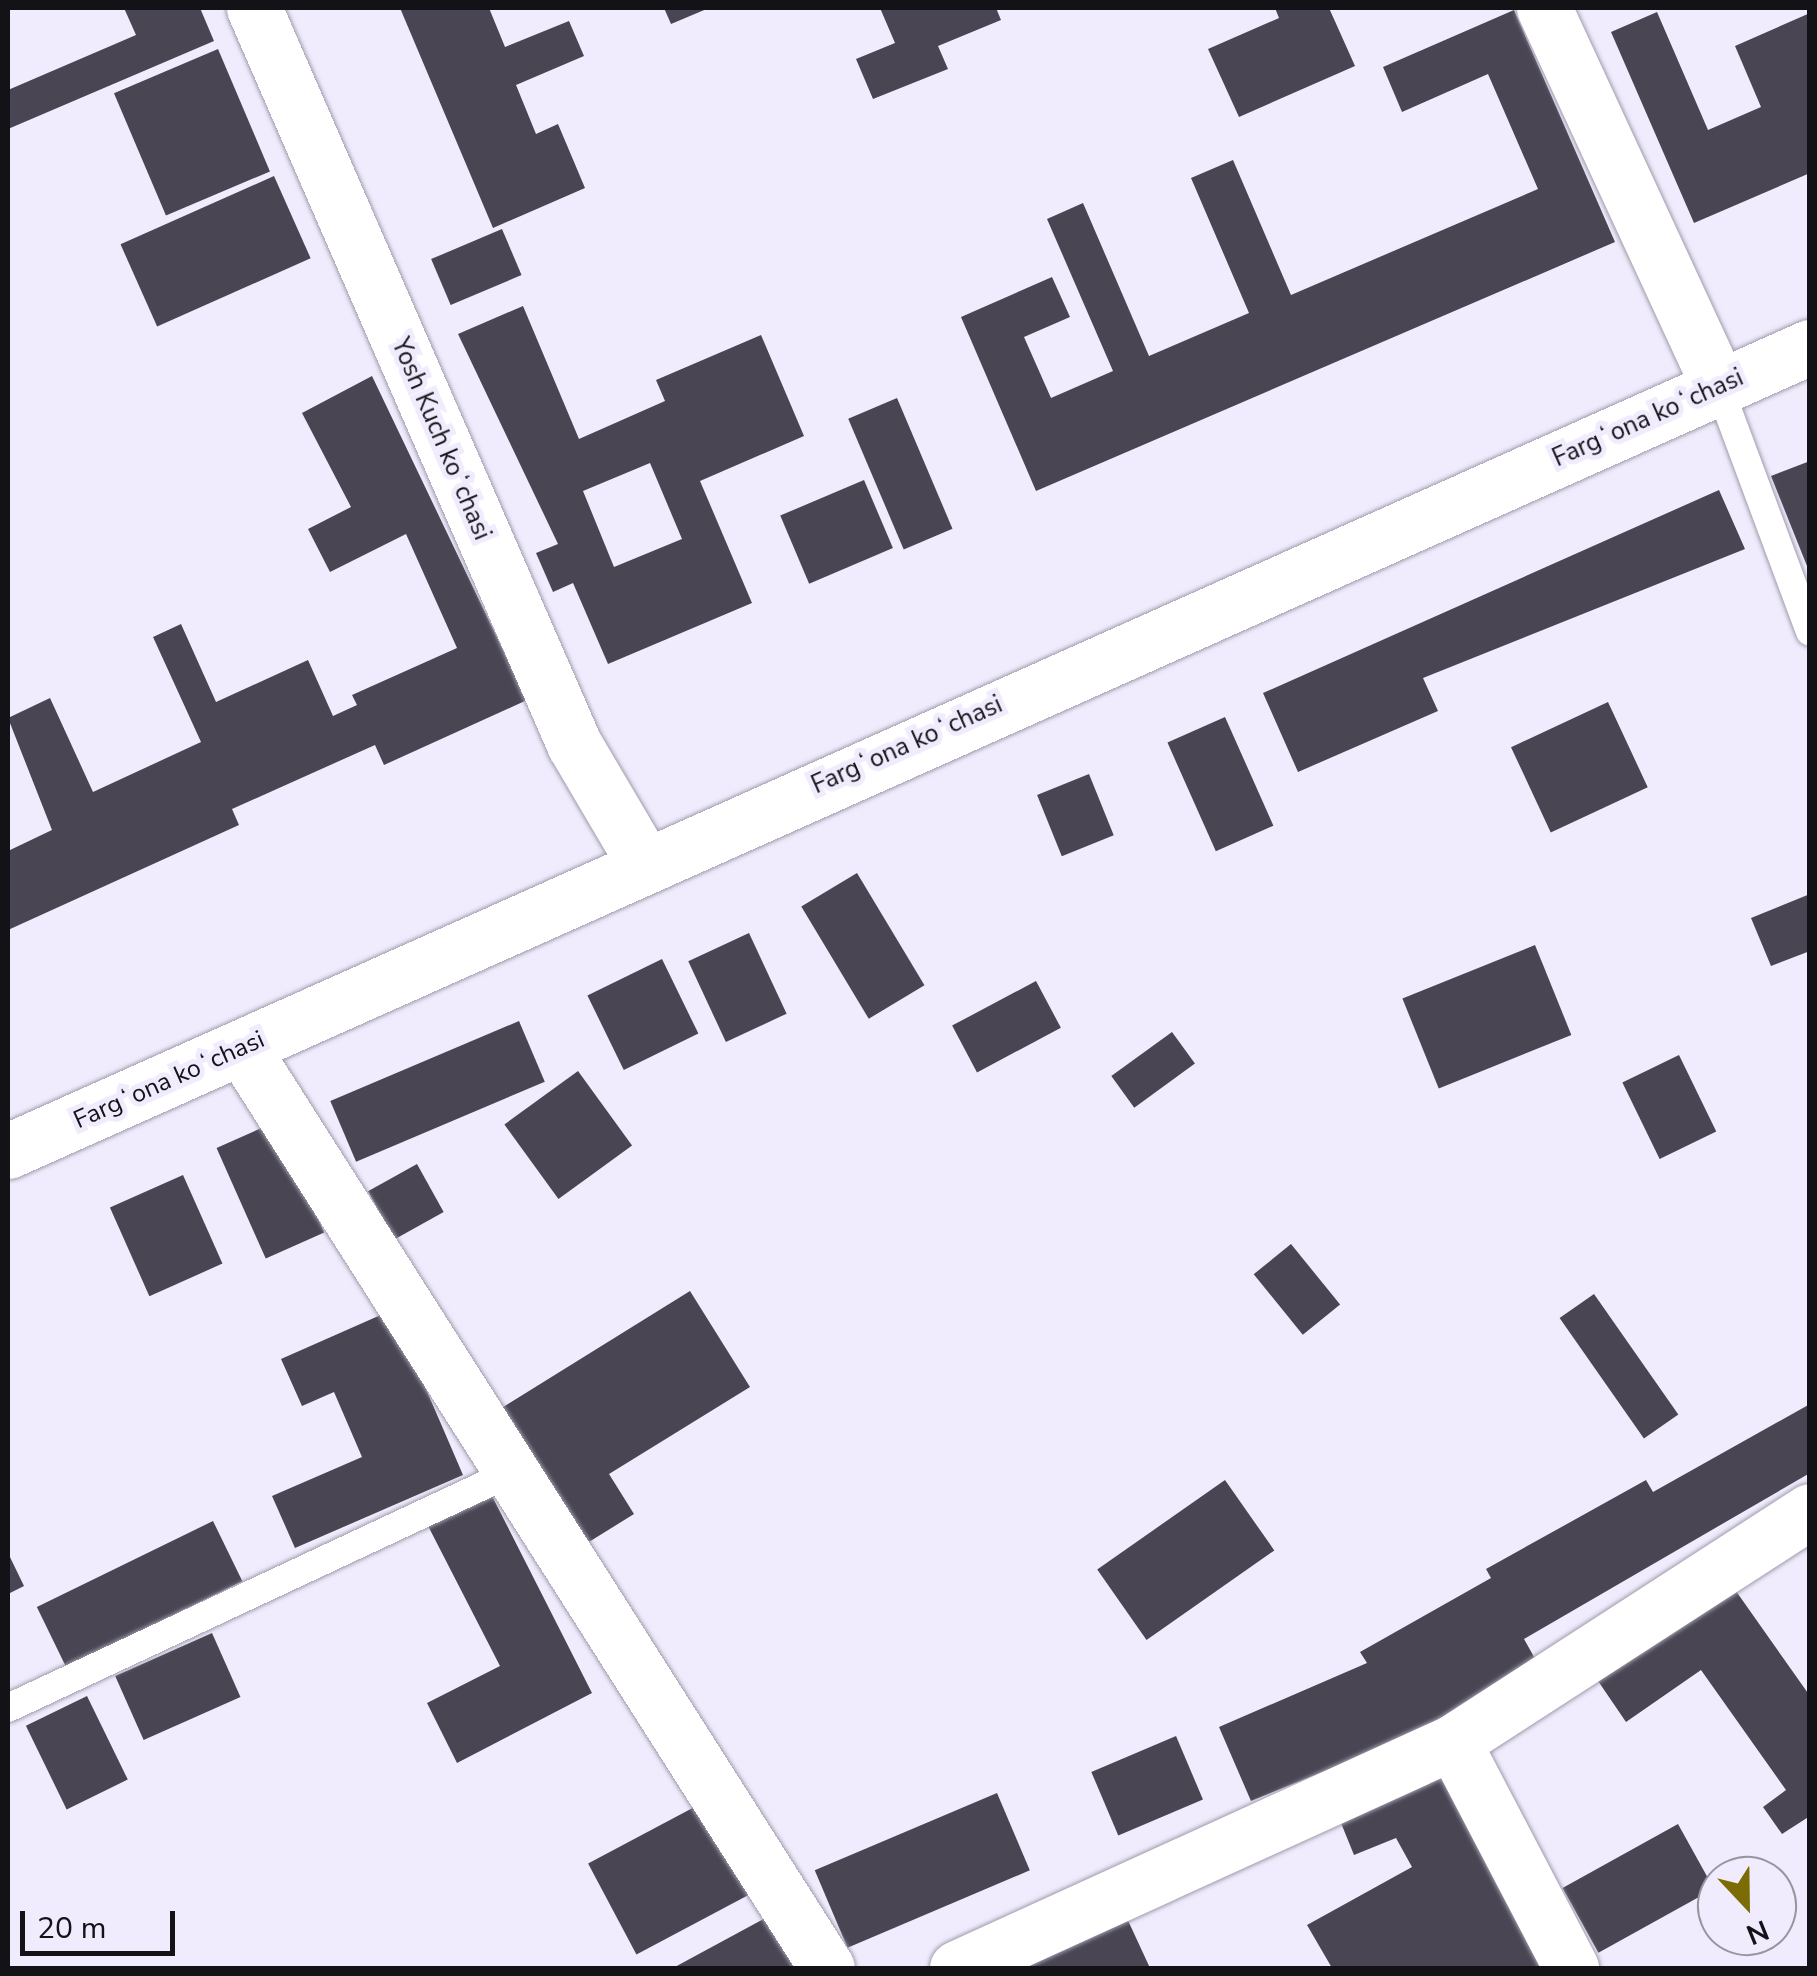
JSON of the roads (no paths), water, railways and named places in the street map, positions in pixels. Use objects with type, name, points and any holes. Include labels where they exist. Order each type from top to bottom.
[{"type":"street","name":"Yosh Kuch koʻchasi","points":[[254,8],[574,744],[644,863]]},
{"type":"street","points":[[1544,8],[1719,387]]},
{"type":"street","name":"Fargʻona koʻchasi","points":[[8,1151],[644,863],[1810,347]]},
{"type":"street","points":[[242,1048],[506,1475],[827,1968]]},
{"type":"street","points":[[958,1968],[1453,1742],[1810,1511]]},
{"type":"street","points":[[1453,1742],[1572,1968]]},
{"type":"lane","points":[[1719,387],[1810,632]]},
{"type":"lane","points":[[8,1708],[506,1475]]}]
